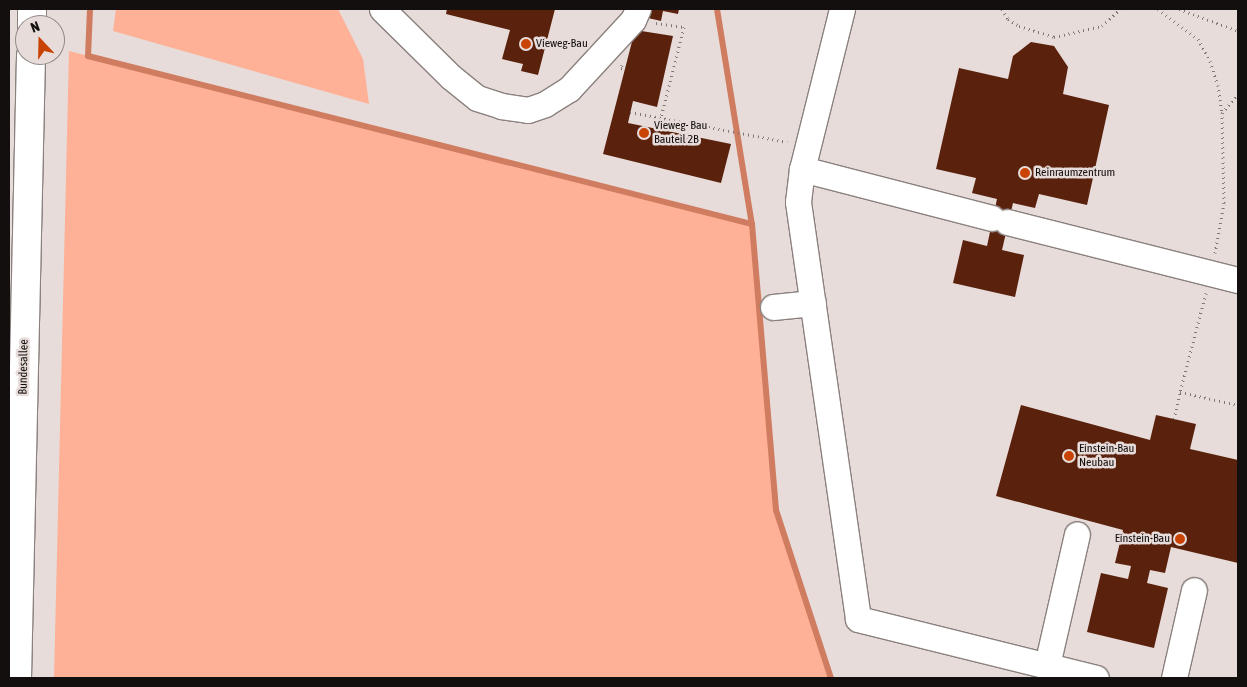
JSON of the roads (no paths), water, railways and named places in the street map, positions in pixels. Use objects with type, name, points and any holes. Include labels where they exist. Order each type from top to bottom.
[{"type":"main road","name":"Bundesallee","points":[[16,678],[31,65]]},
{"type":"lane","points":[[382,9],[451,77],[477,98],[501,106],[528,110],[545,104],[569,89],[636,14]]},
{"type":"lane","points":[[842,9],[805,157],[798,202],[858,620],[1096,678]]},
{"type":"lane","points":[[805,157],[1000,220],[1238,280]]},
{"type":"lane","points":[[773,307],[813,303]]},
{"type":"lane","points":[[1047,665],[1077,534]]},
{"type":"lane","points":[[1174,678],[1194,590]]},
{"type":"waterway","points":[[90,9],[88,56],[752,224]]},
{"type":"waterway","points":[[717,9],[752,224],[776,510],[831,678]]},
{"type":"place","name":"Vieweg-Bau","points":[[526,44]]},
{"type":"place","name":"Vieweg- Bau Bauteil 2B","points":[[644,133]]},
{"type":"place","name":"Reinraumzentrum","points":[[1025,173]]},
{"type":"place","name":"Einstein-Bau Neubau","points":[[1069,456]]},
{"type":"place","name":"Einstein-Bau","points":[[1180,539]]}]
